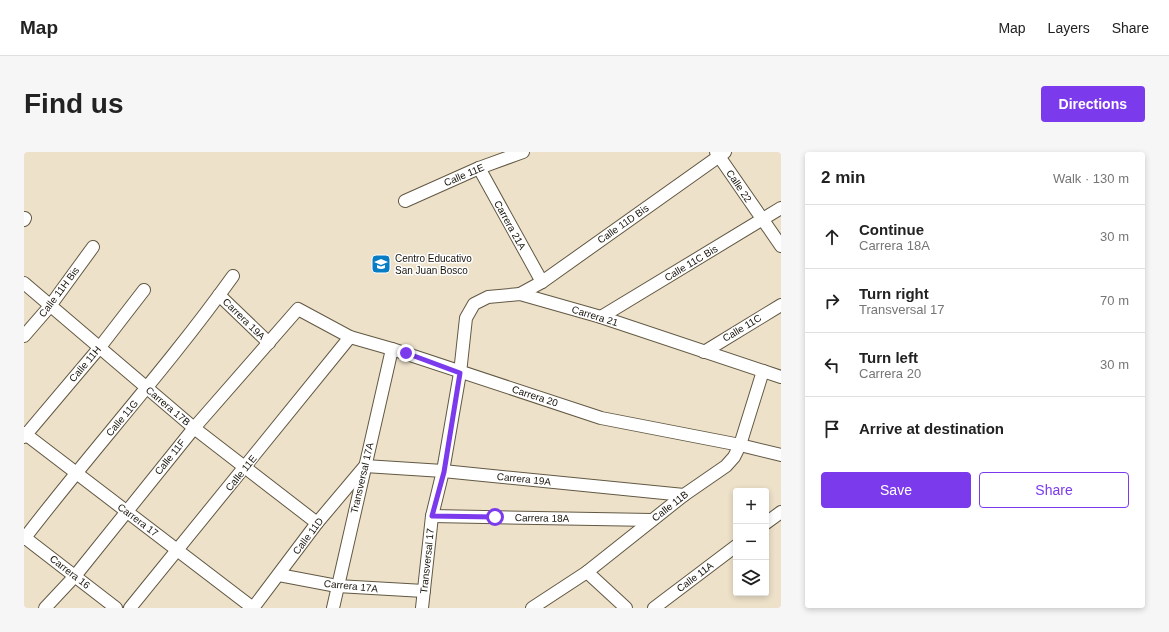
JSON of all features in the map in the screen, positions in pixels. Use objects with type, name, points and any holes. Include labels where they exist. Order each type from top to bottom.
[{"type":"street","name":"Calle 11E","points":[[406,201],[479,168],[523,152]]},
{"type":"street","name":"Calle 22","points":[[720,153],[761,220],[781,246]]},
{"type":"street","name":"Calle 11D Bis","points":[[520,294],[542,282],[720,153]]},
{"type":"street","name":"Carrera 21A","points":[[479,168],[542,282]]},
{"type":"street","name":"Calle 11C Bis","points":[[601,317],[781,208]]},
{"type":"street","name":"Calle 11H Bis","points":[[24,336],[50,306],[93,247]]},
{"type":"street","name":"Calle 11G","points":[[24,538],[76,473],[147,389],[233,276]]},
{"type":"street","name":"Carrera 17B","points":[[24,283],[194,428],[317,523]]},
{"type":"street","name":"Calle 11H","points":[[25,435],[100,347],[144,290]]},
{"type":"street","name":"Carrera 21","points":[[460,373],[466,318],[474,304],[488,297],[520,294],[601,317],[781,377]]},
{"type":"street","name":"Carrera 19A","points":[[219,295],[269,343]]},
{"type":"street","name":"Calle 11C","points":[[704,352],[781,306]]},
{"type":"street","name":"Carrera 20","points":[[298,309],[350,337],[392,349],[460,373],[601,418],[740,445],[781,455]]},
{"type":"street","name":"Calle 11F","points":[[46,608],[75,576],[194,428],[298,309]]},
{"type":"street","name":"Calle 11E","points":[[130,608],[350,337]]},
{"type":"street","name":"Transversal 17A","points":[[333,608],[392,349]]},
{"type":"street","name":"Calle 11B","points":[[532,608],[587,572],[684,495],[726,466],[734,457],[740,445],[763,371]]},
{"type":"street","name":"Transversal 17","points":[[422,608],[432,516],[444,472],[460,373]]},
{"type":"street","name":"Carrera 17","points":[[25,435],[253,608]]},
{"type":"street","name":"Carrera 19A","points":[[365,466],[684,495]]},
{"type":"street","name":"Calle 11D","points":[[253,608],[317,523],[365,466]]},
{"type":"street","points":[[769,521],[781,512]]},
{"type":"street","name":"Carrera 18A","points":[[432,516],[652,520]]},
{"type":"street","name":"Carrera 16","points":[[24,538],[116,608]]},
{"type":"street","name":"Calle 11A","points":[[654,608],[733,548]]},
{"type":"street","points":[[587,572],[626,608]]},
{"type":"street","name":"Carrera 17A","points":[[279,575],[337,586],[424,591]]},
{"type":"place","name":"Centro Educativo San Juan Bosco","points":[[381,264]]},
{"type":"route","points":[[406,353],[460,373],[444,472],[432,516],[495,517]]}]
